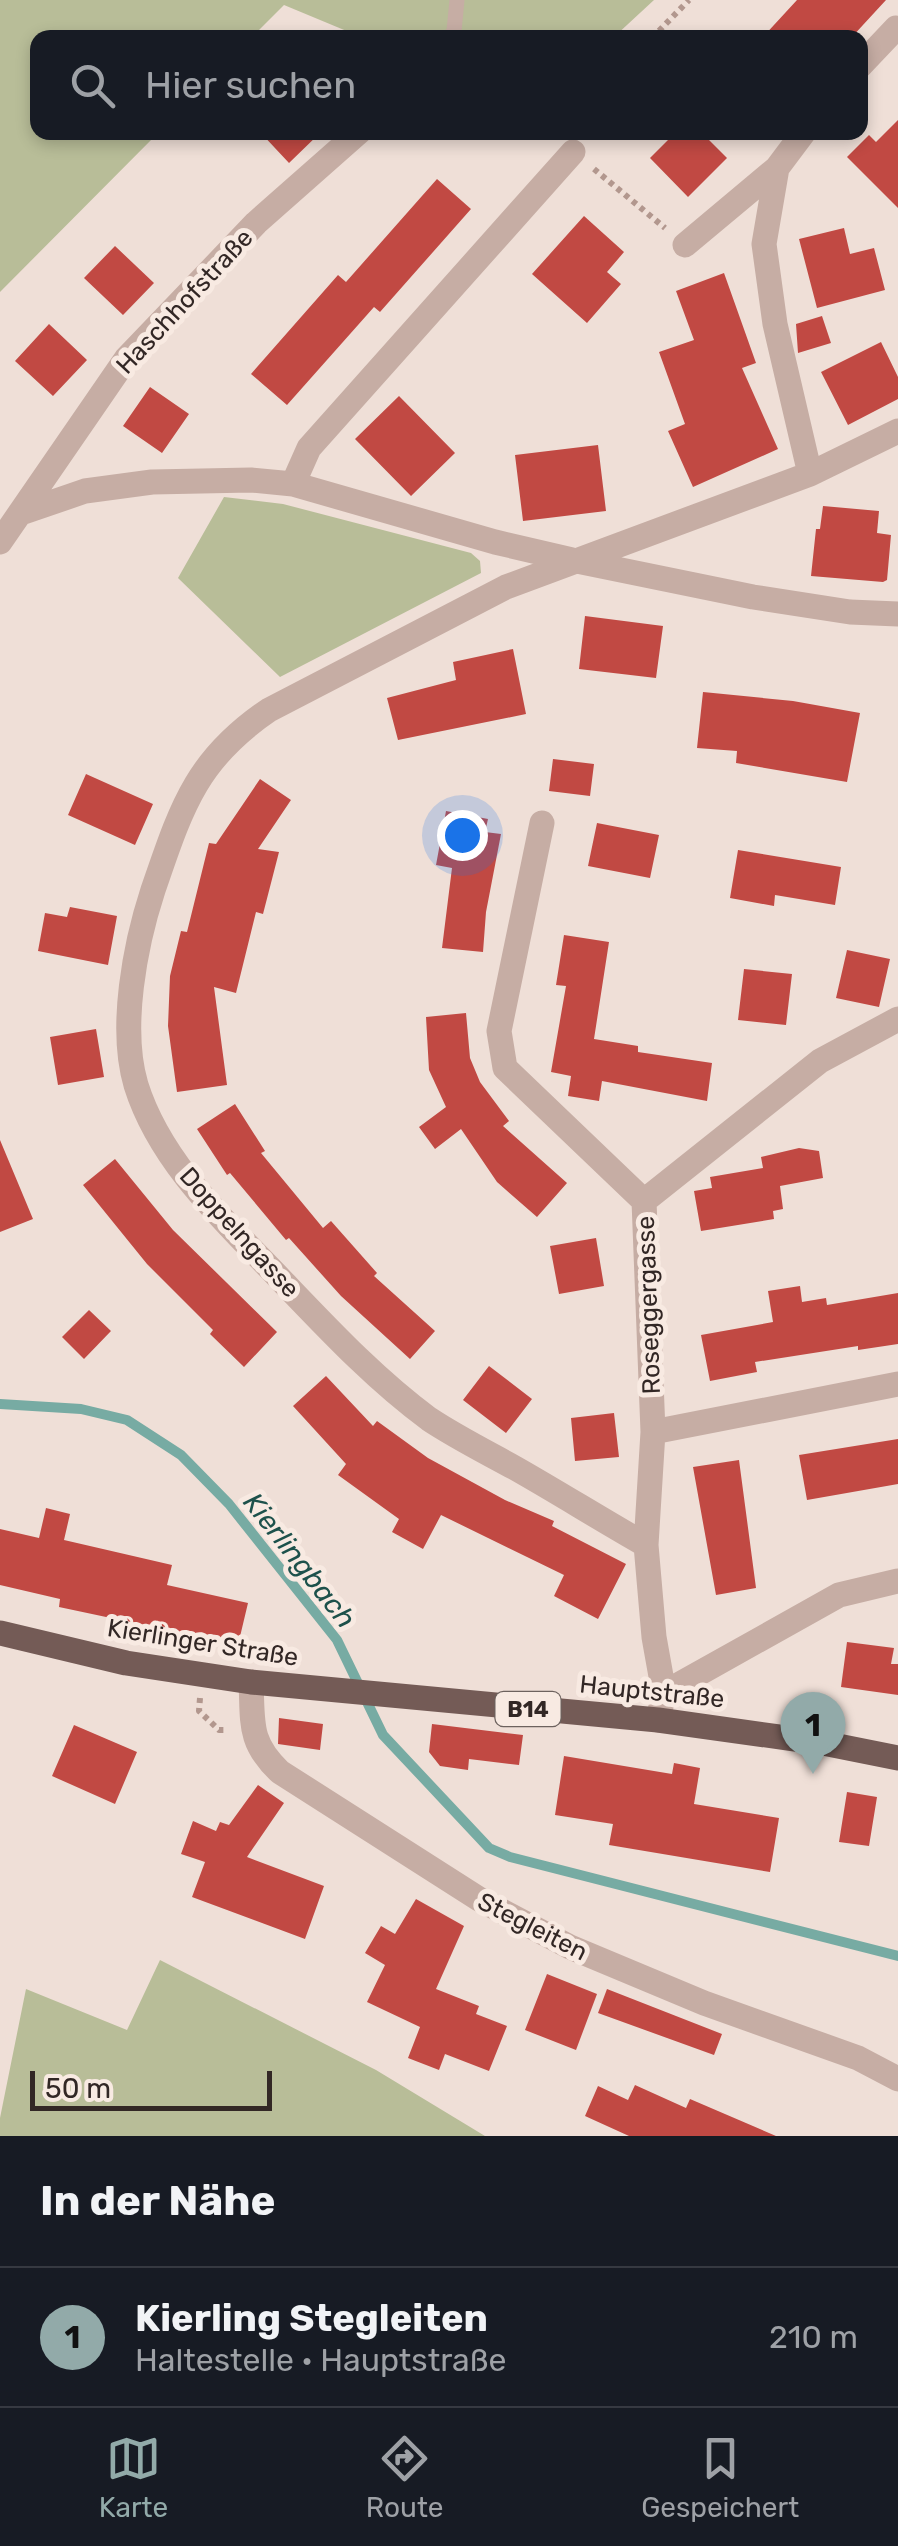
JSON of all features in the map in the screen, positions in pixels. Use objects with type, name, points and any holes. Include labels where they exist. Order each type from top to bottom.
[{"type":"main road","name":"Kierlinger Straße","points":[[0,1632],[126,1664],[251,1682],[399,1696]]},
{"type":"main road","name":"Hauptstraße","points":[[399,1696],[658,1720],[898,1758]]},
{"type":"street","points":[[868,58],[896,28]]},
{"type":"street","name":"Haschhofstraße","points":[[0,542],[126,358],[256,223],[350,140]]},
{"type":"street","points":[[685,244],[777,168],[798,140]]},
{"type":"street","points":[[292,484],[309,448],[574,152]]},
{"type":"street","points":[[777,168],[764,244],[775,324],[810,474]]},
{"type":"street","name":"Doppelngasse","points":[[646,1545],[430,1419],[368,1368],[185,1175],[143,1103],[131,1058],[134,973],[144,919],[183,805],[210,762],[236,733],[270,710],[506,587],[810,474],[898,431]]},
{"type":"street","points":[[21,513],[85,491],[152,482],[251,480],[292,484],[494,542],[572,560],[753,596],[850,612],[898,614]]},
{"type":"street","points":[[542,823],[499,1031],[505,1068],[644,1201]]},
{"type":"street","name":"Roseggergasse","points":[[658,1720],[664,1693],[654,1637],[646,1545],[654,1432],[644,1201],[820,1060],[898,1019]]},
{"type":"street","points":[[654,1432],[898,1384]]},
{"type":"street","points":[[664,1693],[839,1595],[898,1581]]},
{"type":"street","name":"Stegleiten","points":[[251,1682],[253,1729],[262,1755],[271,1764],[480,1900],[570,1947],[704,2003],[858,2058],[898,2079]]},
{"type":"lane","points":[[454,30],[457,0]]},
{"type":"path","points":[[660,30],[690,0]]},
{"type":"path","points":[[574,152],[685,244]]},
{"type":"green space","points":[[0,0],[654,0],[622,30],[344,30],[284,5],[259,30],[30,30],[30,140],[151,140],[0,292]]},
{"type":"green space","points":[[224,497],[283,504],[471,553],[480,561],[481,573],[280,677],[178,578]]},
{"type":"green space","points":[[160,1960],[376,2070],[485,2136],[0,2136],[0,2118],[26,1989],[127,2030]]},
{"type":"building","points":[[797,0],[886,0],[858,30],[769,30]]},
{"type":"building","points":[[898,120],[898,208],[847,157],[869,135],[876,142]]},
{"type":"building","points":[[267,140],[313,140],[289,163]]},
{"type":"building","points":[[668,140],[709,140],[727,158],[688,197],[650,158]]},
{"type":"building","points":[[437,179],[471,209],[380,312],[374,307],[287,405],[251,374],[338,275],[346,282]]},
{"type":"building","points":[[584,216],[624,252],[607,272],[621,284],[587,323],[532,274]]},
{"type":"building","points":[[844,228],[850,254],[874,248],[885,290],[817,308],[799,239]]},
{"type":"building","points":[[115,246],[154,283],[123,315],[84,278]]},
{"type":"building","points":[[724,273],[756,363],[742,368],[778,449],[693,487],[668,431],[685,424],[659,352],[694,340],[676,291]]},
{"type":"building","points":[[822,316],[831,343],[798,353],[796,324]]},
{"type":"building","points":[[49,324],[87,360],[53,396],[15,361]]},
{"type":"building","points":[[881,342],[898,377],[898,399],[848,425],[821,372]]},
{"type":"building","points":[[150,387],[189,414],[162,453],[123,426]]},
{"type":"building","points":[[399,396],[455,453],[411,496],[355,439]]},
{"type":"building","points":[[598,445],[606,511],[523,521],[515,455]]},
{"type":"building","points":[[823,506],[879,511],[877,533],[891,535],[887,580],[811,576],[816,529],[820,529]]},
{"type":"building","points":[[585,616],[663,626],[656,678],[579,669]]},
{"type":"building","points":[[513,649],[526,714],[398,740],[387,698],[456,680],[453,662]]},
{"type":"building","points":[[703,692],[793,701],[860,713],[847,782],[736,763],[737,751],[697,748]]},
{"type":"building","points":[[553,759],[594,764],[590,796],[549,791]]},
{"type":"building","points":[[86,774],[153,804],[135,845],[68,815]]},
{"type":"building","points":[[260,779],[291,800],[258,849],[279,852],[263,914],[256,912],[236,993],[214,987],[227,1085],[177,1092],[168,1026],[170,976],[181,931],[187,932],[209,843],[216,844]]},
{"type":"building","points":[[446,811],[488,819],[485,832],[501,834],[486,912],[483,952],[442,948],[452,868],[436,865]]},
{"type":"building","points":[[597,823],[659,835],[650,878],[588,866]]},
{"type":"building","points":[[738,850],[841,867],[835,905],[775,895],[774,906],[730,898]]},
{"type":"building","points":[[70,907],[117,916],[108,965],[38,951],[45,913],[67,917]]},
{"type":"building","points":[[564,935],[609,942],[594,1039],[638,1046],[638,1052],[712,1063],[707,1101],[602,1081],[599,1101],[568,1096],[571,1076],[551,1072],[566,986],[556,985]]},
{"type":"building","points":[[847,950],[890,959],[879,1007],[836,998]]},
{"type":"building","points":[[744,969],[792,974],[786,1025],[738,1020]]},
{"type":"building","points":[[466,1013],[470,1058],[480,1082],[509,1121],[503,1126],[567,1183],[537,1217],[497,1182],[461,1129],[435,1149],[419,1127],[446,1107],[429,1070],[426,1017]]},
{"type":"building","points":[[96,1029],[104,1077],[58,1085],[50,1037]]},
{"type":"building","points":[[235,1104],[265,1151],[261,1153],[323,1228],[331,1221],[377,1273],[374,1276],[435,1331],[410,1359],[341,1296],[289,1238],[286,1240],[230,1173],[227,1175],[197,1129]]},
{"type":"building","points":[[0,1140],[33,1219],[0,1232]]},
{"type":"building","points":[[799,1148],[819,1151],[823,1178],[780,1186],[783,1209],[773,1211],[774,1219],[701,1231],[694,1191],[712,1188],[710,1177],[763,1168],[761,1157]]},
{"type":"building","points":[[115,1159],[173,1230],[277,1332],[244,1367],[147,1264],[83,1185]]},
{"type":"building","points":[[596,1238],[604,1286],[559,1294],[550,1246]]},
{"type":"building","points":[[800,1286],[802,1302],[826,1298],[827,1305],[898,1293],[898,1344],[858,1350],[858,1346],[755,1362],[757,1372],[710,1381],[701,1335],[773,1322],[768,1291]]},
{"type":"building","points":[[89,1310],[111,1331],[84,1359],[62,1337]]},
{"type":"building","points":[[489,1366],[532,1399],[506,1433],[463,1400]]},
{"type":"building","points":[[326,1376],[373,1426],[377,1421],[428,1458],[505,1500],[554,1521],[552,1526],[626,1564],[598,1619],[554,1596],[564,1575],[441,1515],[423,1549],[392,1532],[399,1519],[338,1475],[346,1464],[293,1406]]},
{"type":"building","points":[[614,1413],[619,1457],[575,1461],[571,1418]]},
{"type":"building","points":[[898,1439],[898,1484],[807,1500],[799,1455]]},
{"type":"building","points":[[739,1460],[756,1588],[716,1595],[693,1467]]},
{"type":"building","points":[[46,1508],[70,1514],[64,1540],[172,1565],[167,1585],[248,1603],[238,1645],[59,1607],[60,1599],[0,1585],[0,1529],[39,1538]]},
{"type":"building","points":[[847,1642],[894,1648],[891,1664],[898,1664],[898,1695],[841,1687]]},
{"type":"building","points":[[279,1718],[323,1724],[320,1750],[278,1744]]},
{"type":"building","points":[[432,1724],[523,1735],[519,1765],[469,1759],[468,1770],[440,1766],[429,1752]]},
{"type":"building","points":[[74,1725],[137,1752],[115,1804],[52,1776]]},
{"type":"building","points":[[564,1756],[672,1774],[674,1763],[700,1768],[694,1804],[779,1818],[770,1872],[609,1845],[613,1824],[555,1815]]},
{"type":"building","points":[[258,1785],[284,1803],[247,1857],[324,1886],[305,1939],[192,1897],[205,1862],[181,1854],[193,1821],[216,1831],[220,1822],[229,1825]]},
{"type":"building","points":[[847,1792],[877,1797],[869,1846],[839,1842]]},
{"type":"building","points":[[416,1899],[464,1926],[436,1989],[479,2006],[476,2014],[507,2026],[489,2071],[445,2054],[439,2070],[408,2058],[420,2027],[367,2002],[385,1965],[365,1953],[381,1926],[395,1934]]},
{"type":"building","points":[[547,1974],[597,1994],[576,2050],[525,2030]]},
{"type":"building","points":[[607,1989],[722,2034],[714,2055],[598,2013]]},
{"type":"building","points":[[635,2085],[686,2108],[690,2099],[776,2136],[629,2136],[585,2116],[598,2086],[628,2100]]},
{"type":"waterway","name":"Kierlingbach","points":[[0,1404],[81,1409],[127,1420],[181,1455],[229,1504],[337,1640],[383,1735],[489,1848],[510,1857],[898,1956]]},
{"type":"place","name":"Kierling Stegleiten","points":[[813,1774]]}]
